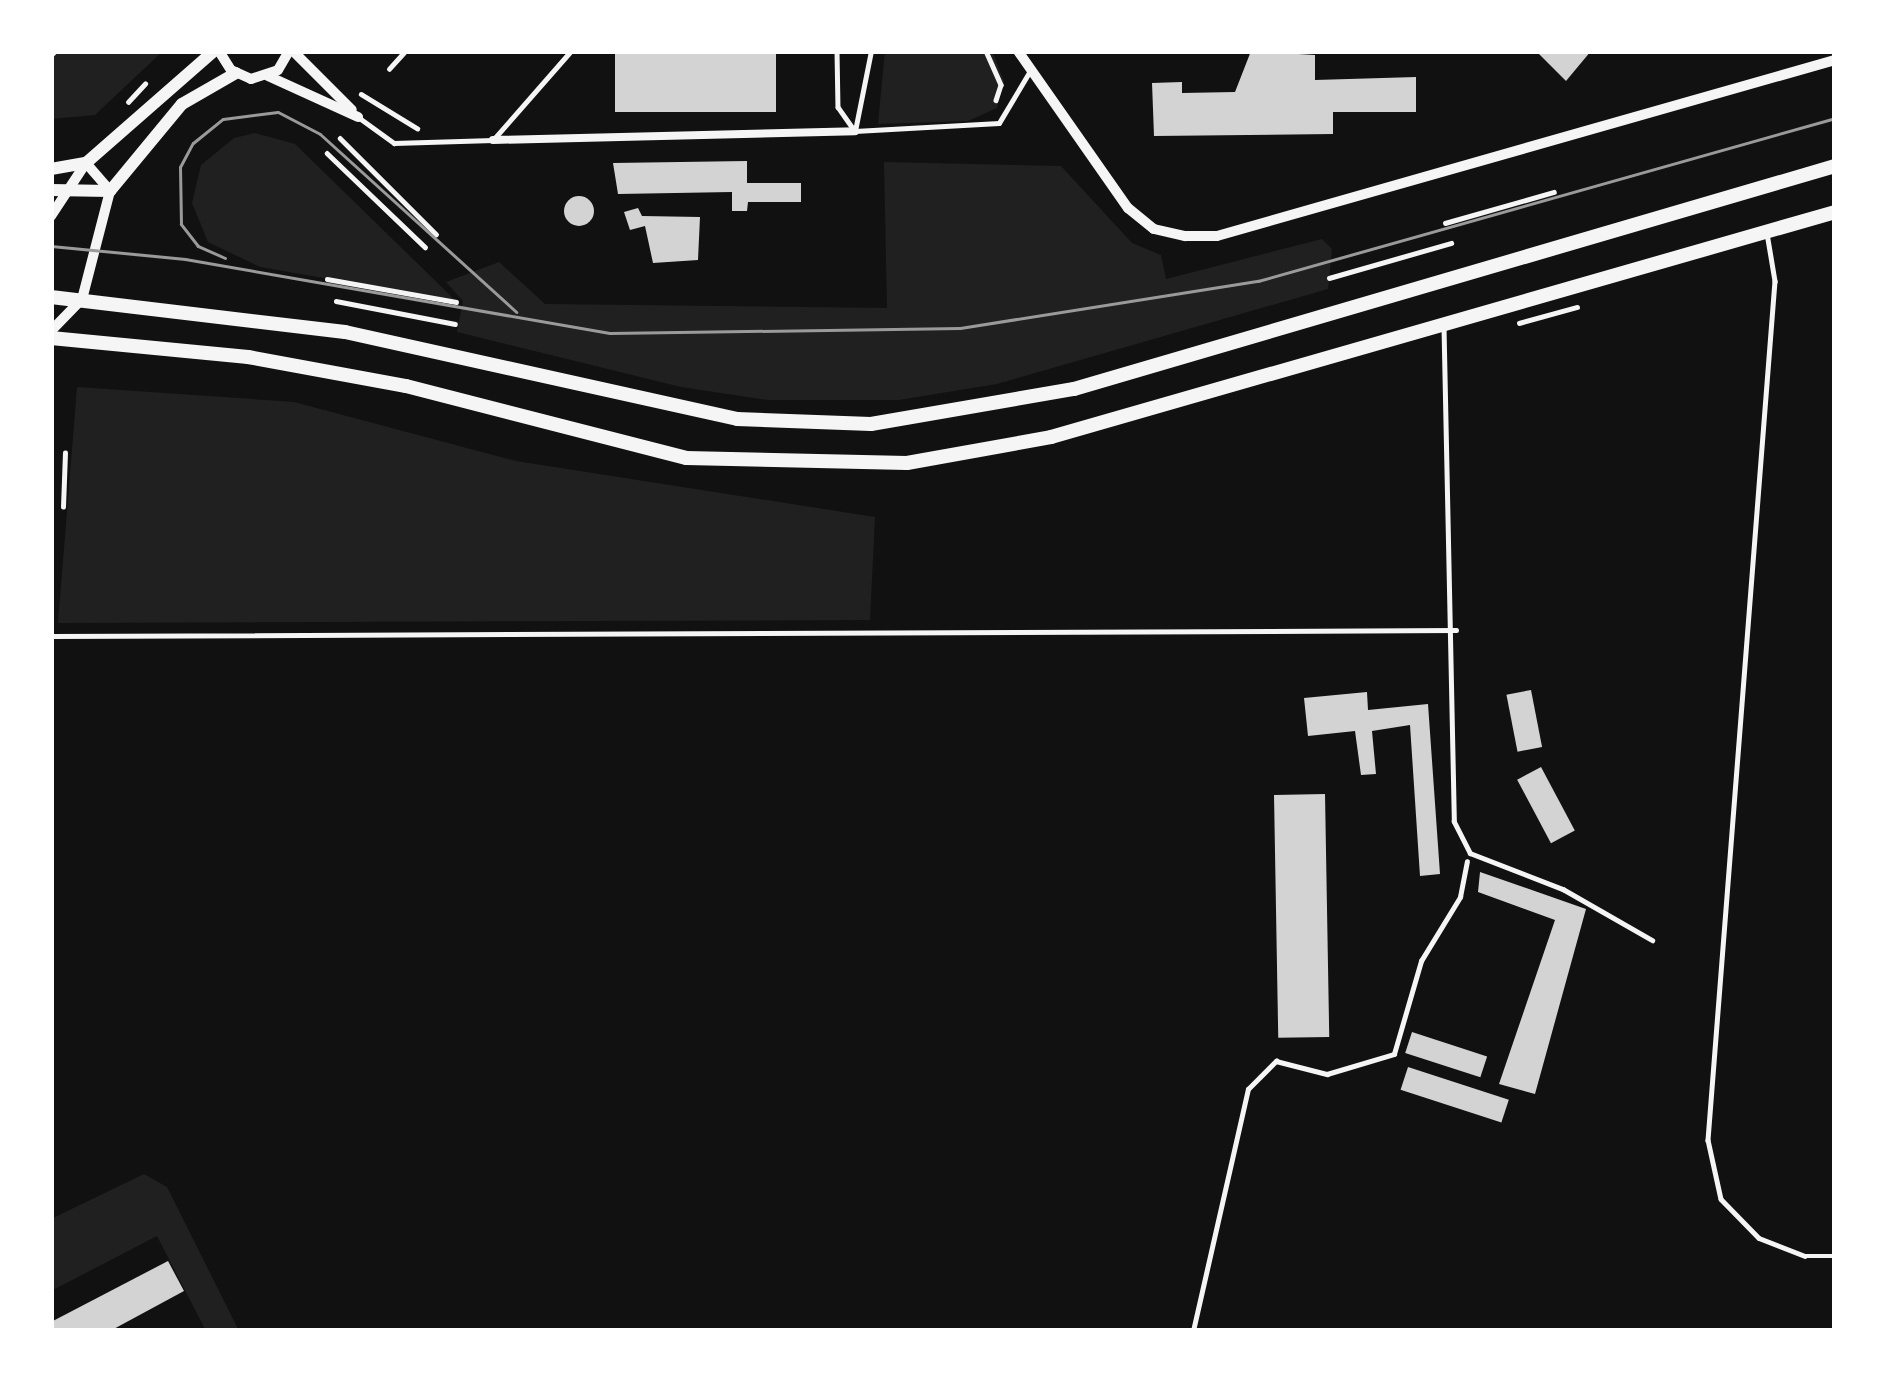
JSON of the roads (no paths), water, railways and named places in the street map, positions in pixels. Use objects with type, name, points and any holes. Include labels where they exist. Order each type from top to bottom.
[{"type":"main road","points":[[51,297],[345,332],[737,419],[872,424],[1074,389],[1835,166]]},
{"type":"main road","points":[[51,334],[248,357],[406,386],[686,458],[840,466],[973,455],[1051,437],[1835,212]]},
{"type":"street","points":[[51,216],[56,191],[217,51],[236,74]]},
{"type":"street","points":[[268,76],[291,51],[358,117]]},
{"type":"street","points":[[1018,51],[1137,218],[1170,234],[1217,236],[1835,60]]},
{"type":"street","points":[[51,334],[82,299],[110,190],[182,104],[236,74],[268,76],[358,117]]},
{"type":"street","points":[[493,140],[856,131]]},
{"type":"street","points":[[51,169],[86,163]]},
{"type":"street","points":[[86,163],[110,190]]},
{"type":"street","points":[[56,191],[110,190]]},
{"type":"lane","points":[[389,69],[405,51]]},
{"type":"lane","points":[[358,117],[394,142],[493,140],[571,51]]},
{"type":"lane","points":[[837,51],[838,107],[856,131]]},
{"type":"lane","points":[[856,131],[872,51]]},
{"type":"lane","points":[[856,131],[999,123],[1030,70]]},
{"type":"lane","points":[[1766,231],[1775,281],[1708,1140],[1721,1199],[1759,1238],[1805,1256],[1835,1256]]},
{"type":"lane","points":[[1444,321],[1456,630],[1454,821],[1470,853],[1563,889],[1652,940]]},
{"type":"lane","points":[[51,636],[1456,630]]},
{"type":"tram line","points":[[225,258],[198,246],[181,224],[180,167],[193,143],[223,119],[278,112],[320,134],[516,312]]},
{"type":"tram line","points":[[51,246],[185,259],[610,333],[960,328],[1258,281],[1835,118]]}]
